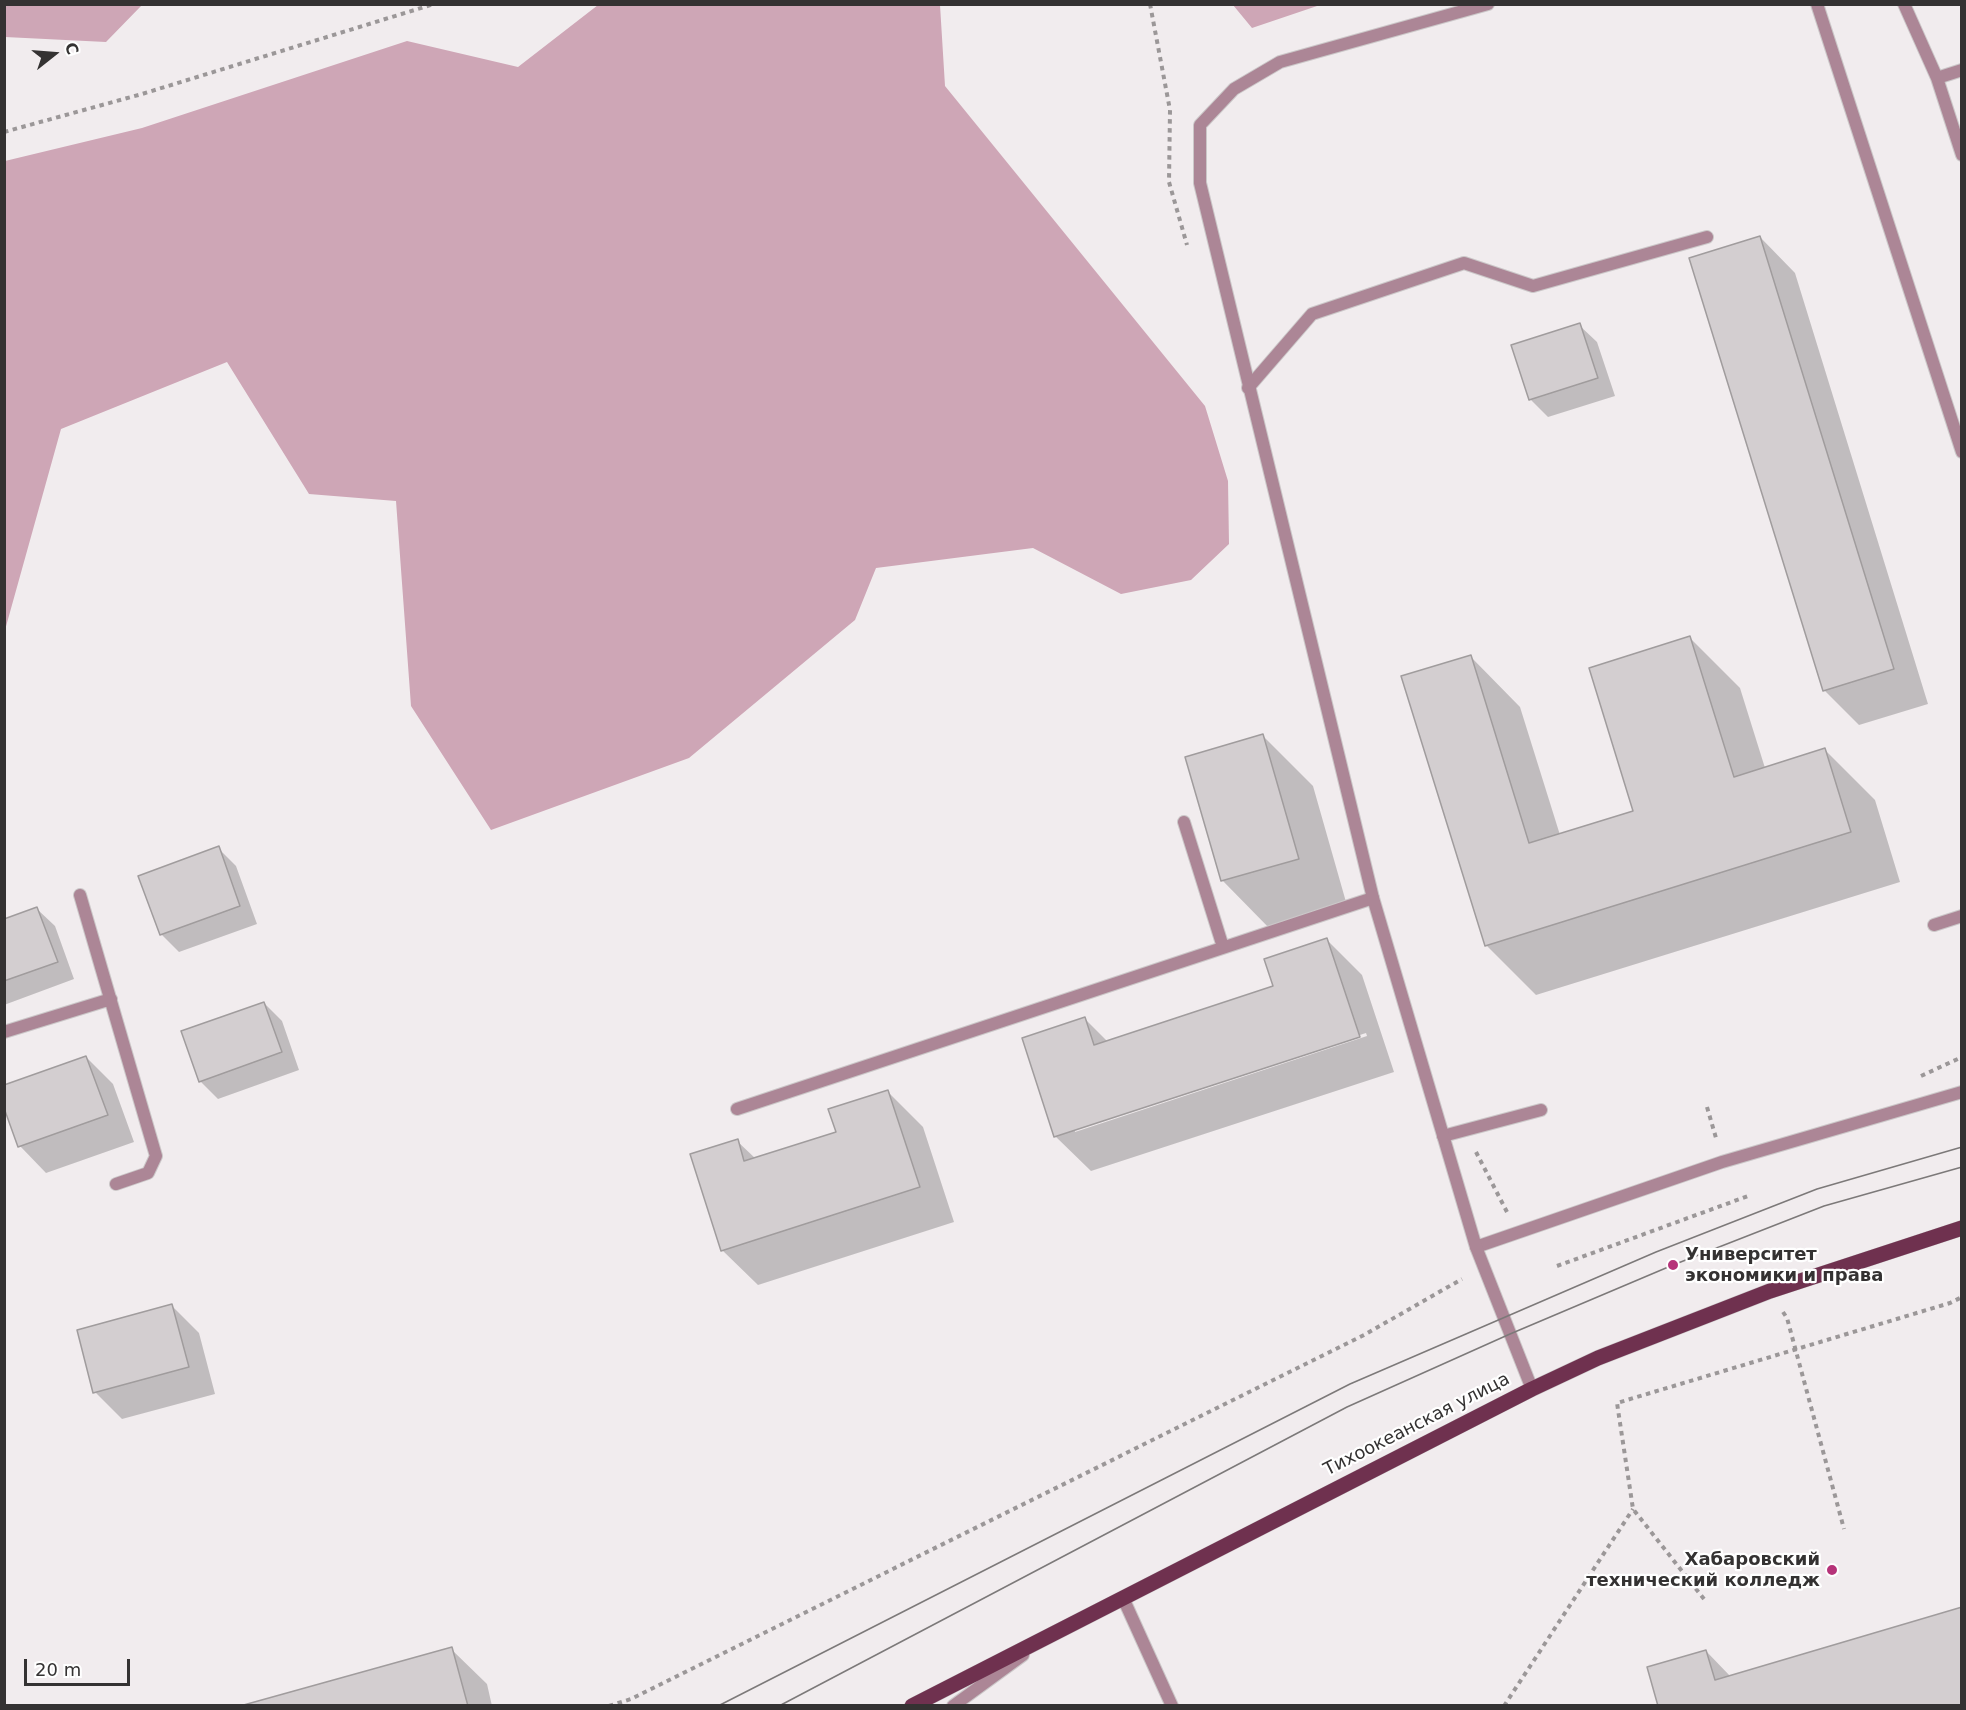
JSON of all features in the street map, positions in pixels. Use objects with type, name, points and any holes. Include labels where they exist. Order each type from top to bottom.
[{"type":"main road","name":"Тихоокеанская улица","points":[[912,1706],[1532,1389],[1598,1358],[1770,1291],[1962,1228]]},
{"type":"street","points":[[1488,4],[1280,62],[1234,89],[1200,125],[1200,183],[1373,898],[1476,1247],[1532,1389]]},
{"type":"street","points":[[1817,4],[1962,452]]},
{"type":"street","points":[[1904,4],[1937,78],[1962,155]]},
{"type":"street","points":[[1937,78],[1962,70]]},
{"type":"street","points":[[1248,388],[1312,314],[1464,263],[1533,286],[1707,237]]},
{"type":"street","points":[[1184,822],[1223,947]]},
{"type":"street","points":[[80,895],[156,1156],[148,1173],[116,1184]]},
{"type":"street","points":[[737,1110],[1373,898]]},
{"type":"street","points":[[1934,925],[1962,916]]},
{"type":"street","points":[[4,1032],[111,999]]},
{"type":"street","points":[[1476,1247],[1722,1162],[1962,1092]]},
{"type":"street","points":[[1443,1136],[1542,1110]]},
{"type":"street","points":[[1123,1598],[1172,1706]]},
{"type":"street","points":[[953,1706],[1052,1634]]},
{"type":"path","points":[[4,132],[142,94],[434,4]]},
{"type":"path","points":[[1707,1107],[1722,1162]]},
{"type":"path","points":[[1465,1131],[1510,1217]]},
{"type":"path","points":[[1557,1266],[1748,1197]]},
{"type":"path","points":[[609,1706],[631,1699],[1364,1335],[1484,1266]]},
{"type":"path","points":[[1770,1291],[1787,1318],[1844,1529]]},
{"type":"path","points":[[1704,1599],[1633,1509],[1617,1402],[1950,1303],[1962,1297]]},
{"type":"path","points":[[1504,1706],[1633,1509]]},
{"type":"shaded area","points":[[4,5],[142,5],[106,42],[5,37]]},
{"type":"shaded area","points":[[598,5],[940,5],[945,86],[1205,406],[1228,481],[1229,544],[1191,580],[1121,594],[1033,548],[876,568],[855,620],[689,758],[491,830],[411,706],[396,501],[309,494],[227,362],[61,429],[5,630],[5,161],[142,128],[407,41],[518,67]]},
{"type":"shaded area","points":[[1233,5],[1320,5],[1252,28]]},
{"type":"building","points":[[1760,236],[1894,669],[1823,691],[1689,258]]},
{"type":"building","points":[[1580,323],[1598,378],[1529,400],[1511,345]]},
{"type":"building","points":[[1690,636],[1734,777],[1825,748],[1851,832],[1485,946],[1401,676],[1471,655],[1529,843],[1633,811],[1589,668]]},
{"type":"building","points":[[1263,734],[1299,859],[1221,881],[1185,757]]},
{"type":"building","points":[[219,846],[240,906],[160,935],[138,876]]},
{"type":"building","points":[[37,907],[58,962],[4,981],[4,919]]},
{"type":"building","points":[[1327,938],[1360,1037],[1054,1137],[1022,1038],[1085,1017],[1094,1045],[1273,986],[1264,959]]},
{"type":"building","points":[[264,1002],[282,1052],[199,1082],[181,1031]]},
{"type":"building","points":[[86,1056],[108,1115],[18,1147],[4,1108],[4,1085]]},
{"type":"building","points":[[888,1090],[920,1187],[721,1251],[690,1154],[738,1139],[744,1161],[836,1132],[828,1109]]},
{"type":"building","points":[[172,1304],[189,1367],[93,1393],[77,1330]]},
{"type":"building","points":[[1962,1607],[1962,1706],[1658,1706],[1647,1667],[1706,1650],[1715,1680]]},
{"type":"building","points":[[452,1647],[468,1706],[240,1706]]},
{"type":"tram line","points":[[718,1706],[1350,1384],[1656,1252],[1817,1189],[1962,1147]]},
{"type":"tram line","points":[[779,1706],[1347,1407],[1510,1334],[1673,1265],[1824,1206],[1962,1167]]},
{"type":"place","name":"Университет экономики и права","points":[[1673,1265]]},
{"type":"place","name":"Хабаровский технический колледж","points":[[1832,1570]]}]
